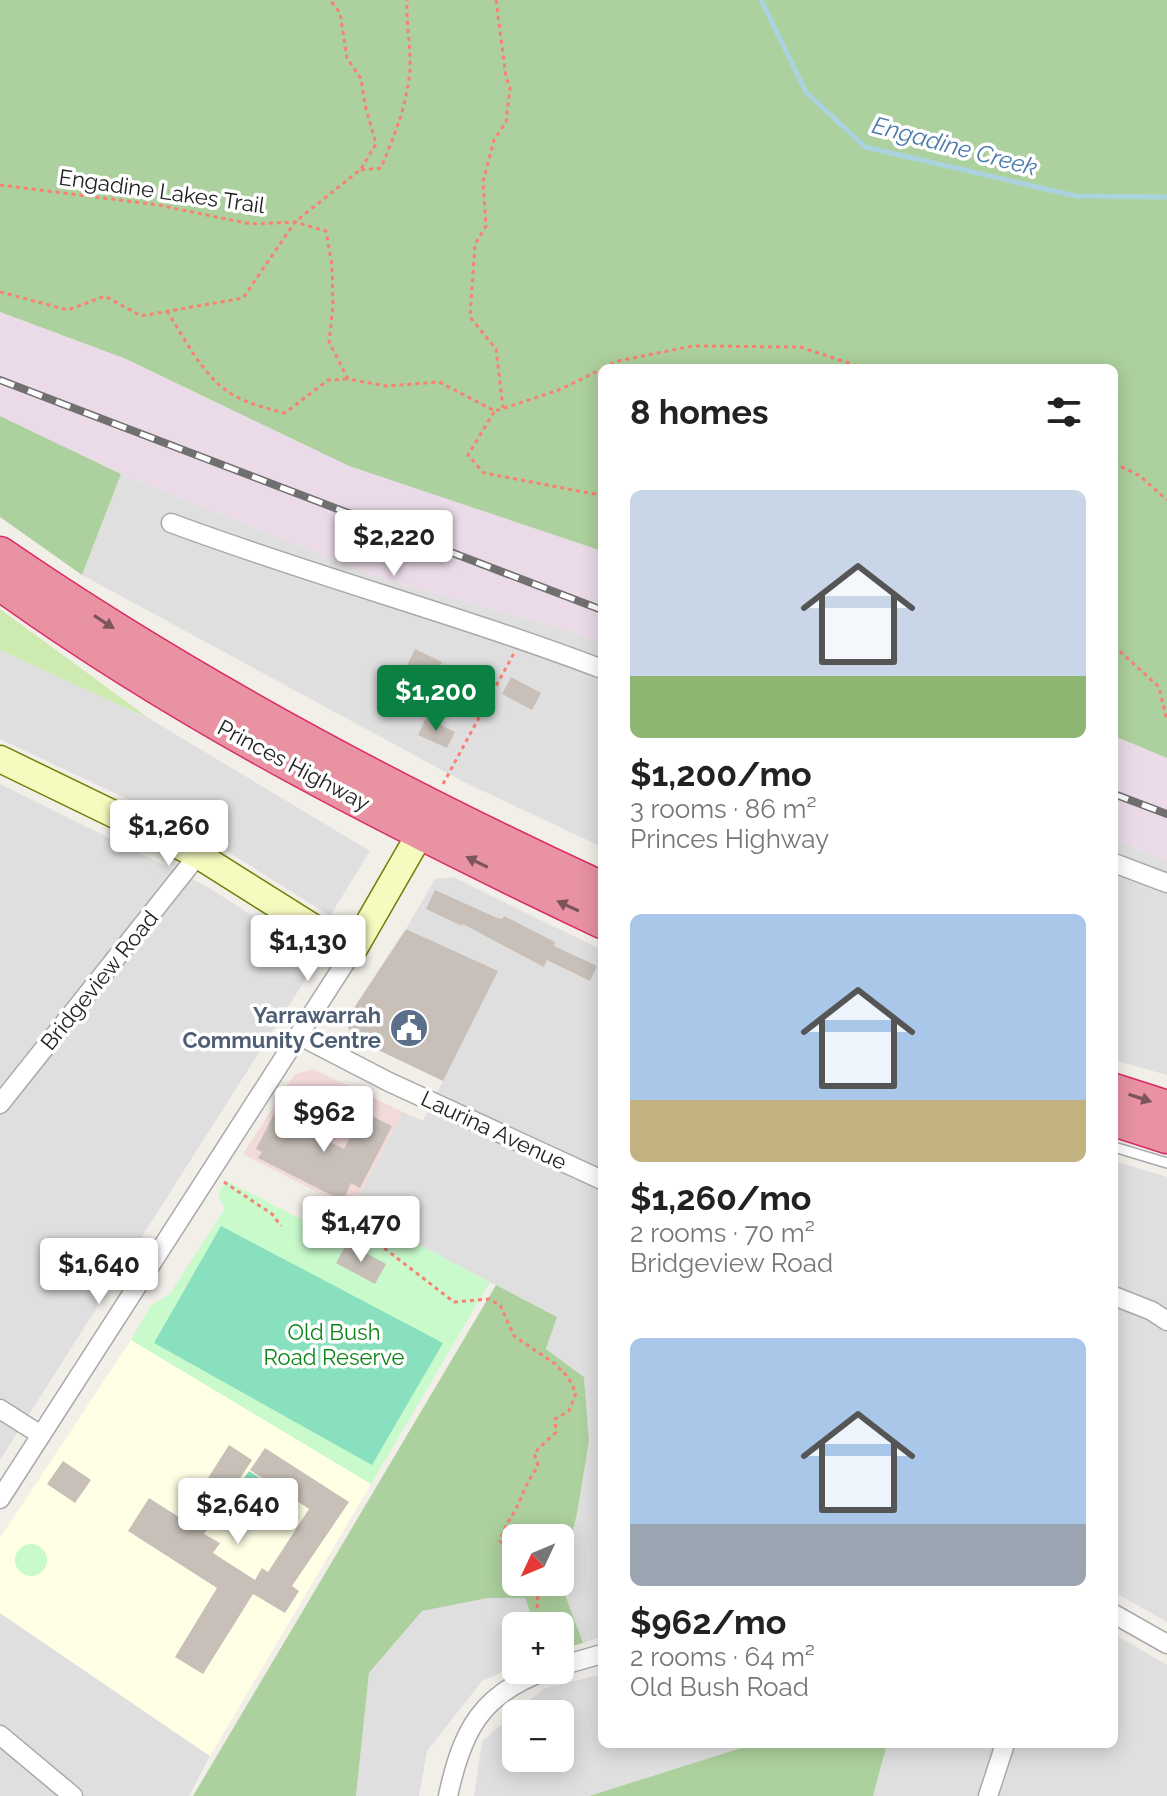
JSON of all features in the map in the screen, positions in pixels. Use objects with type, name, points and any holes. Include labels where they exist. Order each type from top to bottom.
[{"type":"highway","name":"Princes Highway","points":[[0,553],[121,633],[222,692],[490,835],[598,886]]},
{"type":"highway","name":"Princes Highway","points":[[0,584],[96,651],[189,709],[420,834],[598,920]]},
{"type":"highway","points":[[222,692],[241,718],[252,727],[404,808],[412,816],[420,834],[444,830],[490,835]]},
{"type":"highway","points":[[1118,1091],[1167,1107]]},
{"type":"highway","points":[[1118,1121],[1167,1137]]},
{"type":"street","points":[[171,523],[354,587],[522,639],[598,668]]},
{"type":"street","points":[[0,759],[198,855],[352,952]]},
{"type":"street","points":[[0,1499],[300,1036],[420,834]]},
{"type":"street","name":"Bridgeview Road","points":[[0,1104],[198,855]]},
{"type":"street","points":[[1118,865],[1167,883]]},
{"type":"street","name":"Laurina Avenue","points":[[300,1036],[389,1082],[598,1178]]},
{"type":"street","points":[[1118,1298],[1152,1311],[1167,1321]]},
{"type":"street","points":[[0,1409],[41,1435]]},
{"type":"street","points":[[1118,1616],[1167,1644]]},
{"type":"street","points":[[574,1662],[598,1655]]},
{"type":"street","points":[[448,1796],[457,1755],[470,1728],[488,1705],[518,1684]]},
{"type":"street","points":[[0,1735],[73,1796]]},
{"type":"street","points":[[988,1796],[1004,1748]]},
{"type":"lane","points":[[1118,1148],[1167,1163]]},
{"type":"path","points":[[0,292],[68,310],[105,296],[141,316],[243,298],[295,222],[361,169],[376,144],[361,79],[347,58],[340,13],[330,0]]},
{"type":"path","points":[[361,169],[381,168],[405,107],[410,67],[405,25],[407,0]]},
{"type":"path","points":[[496,0],[510,88],[506,122],[494,140],[483,182],[486,226],[475,244],[470,317],[496,349],[503,408]]},
{"type":"path","name":"Engadine Lakes Trail","points":[[0,185],[158,205],[251,224],[295,222],[326,231],[332,265],[333,306],[329,342],[348,379]]},
{"type":"path","points":[[167,311],[198,360],[226,391],[255,405],[285,413],[328,380],[348,379],[386,386],[439,382],[495,411]]},
{"type":"path","points":[[611,364],[693,346],[800,347],[852,364]]},
{"type":"path","points":[[598,370],[559,390],[495,411],[468,455],[484,473],[594,494],[598,492]]},
{"type":"path","points":[[1118,465],[1140,476],[1167,500]]},
{"type":"path","points":[[441,787],[522,639]]},
{"type":"path","points":[[1118,650],[1159,687],[1167,721]]},
{"type":"path","points":[[222,1180],[272,1214],[281,1226]]},
{"type":"path","points":[[346,1220],[361,1235],[384,1248],[454,1302],[489,1299],[500,1305],[514,1336],[554,1363],[568,1377],[576,1393],[569,1411],[555,1419],[556,1432],[534,1453],[538,1466],[505,1524]]},
{"type":"shaded area","points":[[0,312],[126,359],[349,466],[598,550],[598,641],[380,578],[121,474],[0,416]]},
{"type":"shaded area","points":[[121,474],[380,578],[598,641],[598,845],[462,781],[82,575]]},
{"type":"shaded area","points":[[0,650],[150,719],[370,851],[330,916],[197,832],[0,739]]},
{"type":"shaded area","points":[[1118,738],[1167,758],[1167,860],[1118,841]]},
{"type":"shaded area","points":[[0,784],[206,886],[313,955],[314,966],[0,1460]]},
{"type":"shaded area","points":[[1118,841],[1167,860],[1167,1075],[1118,1061]]},
{"type":"shaded area","points":[[453,877],[598,948],[598,1638],[583,1643],[566,1596],[574,1596],[574,1526],[589,1441],[584,1377],[546,1349],[557,1317],[352,1210],[403,1112],[423,1121],[497,971],[406,929],[435,879]]},
{"type":"shaded area","points":[[313,1069],[403,1112],[352,1210],[243,1154],[295,1074]]},
{"type":"shaded area","points":[[1118,1162],[1167,1177],[1167,1622],[1118,1594]]},
{"type":"shaded area","points":[[131,1340],[371,1484],[210,1756],[0,1613],[0,1538]]},
{"type":"shaded area","points":[[488,1598],[525,1598],[530,1612],[502,1612],[502,1672],[482,1681],[427,1751],[419,1796],[356,1796],[369,1673],[422,1611]]},
{"type":"shaded area","points":[[0,1613],[210,1756],[189,1796],[0,1796]]},
{"type":"shaded area","points":[[1118,1636],[1167,1665],[1167,1796],[873,1796],[886,1748],[1118,1748]]},
{"type":"shaded area","points":[[598,1675],[598,1748],[741,1748],[589,1796],[474,1796],[482,1741],[502,1724],[502,1772],[574,1772],[574,1700],[530,1700],[543,1689],[574,1684],[574,1681]]},
{"type":"green space","points":[[0,0],[1167,0],[1167,758],[1118,738],[1118,364],[598,364],[598,550],[349,466],[126,359],[0,312]]},
{"type":"green space","points":[[0,416],[121,474],[82,575],[0,517]]},
{"type":"green space","points":[[0,609],[150,719],[0,650]]},
{"type":"green space","name":"Old Bush Road Reserve","points":[[225,1180],[341,1242],[357,1212],[490,1282],[371,1484],[131,1340],[151,1305],[169,1295],[225,1209],[218,1195]]},
{"type":"green space","points":[[221,1226],[443,1343],[372,1465],[154,1343]]},
{"type":"green space","points":[[496,1285],[557,1317],[546,1349],[584,1377],[589,1441],[574,1526],[502,1524],[502,1596],[566,1596],[572,1612],[530,1612],[525,1598],[488,1598],[422,1611],[369,1673],[356,1796],[193,1796]]},
{"type":"green space","points":[[249,1471],[292,1500],[279,1520],[235,1491]]},
{"type":"green space","points":[[31,1544],[42,1549],[47,1560],[42,1571],[31,1576],[20,1571],[15,1560],[20,1549]]},
{"type":"green space","points":[[574,1619],[583,1643],[574,1645]]},
{"type":"green space","points":[[741,1748],[886,1748],[873,1796],[589,1796]]},
{"type":"building","points":[[415,649],[442,662],[427,693],[400,680]]},
{"type":"building","points":[[511,677],[541,693],[532,710],[502,694]]},
{"type":"building","points":[[426,718],[455,732],[447,748],[418,735]]},
{"type":"building","points":[[435,890],[497,918],[504,916],[555,942],[554,946],[597,966],[590,981],[547,960],[544,967],[463,924],[426,909]]},
{"type":"building","name":"Yarrawarrah Community Centre","points":[[406,929],[498,971],[443,1081],[351,1037],[346,1020]]},
{"type":"building","points":[[363,1112],[392,1126],[360,1188],[351,1183],[343,1201],[258,1158],[262,1152],[256,1149],[274,1114],[344,1149]]},
{"type":"building","points":[[347,1243],[386,1264],[375,1284],[336,1263]]},
{"type":"building","points":[[229,1445],[252,1460],[204,1534],[220,1543],[213,1553],[255,1580],[262,1568],[268,1572],[309,1509],[250,1470],[265,1448],[349,1502],[292,1586],[299,1591],[285,1613],[253,1594],[203,1674],[175,1657],[217,1588],[128,1531],[149,1498],[182,1519]]},
{"type":"building","points":[[63,1461],[91,1480],[75,1503],[47,1484]]},
{"type":"waterway","name":"Engadine Creek","points":[[761,0],[806,92],[865,147],[1076,196],[1167,197]]},
{"type":"railway","points":[[0,380],[598,608]]},
{"type":"railway","points":[[1118,796],[1167,814]]},
{"type":"place","name":"Yarrawarrah Community Centre","points":[[409,1028]]}]
